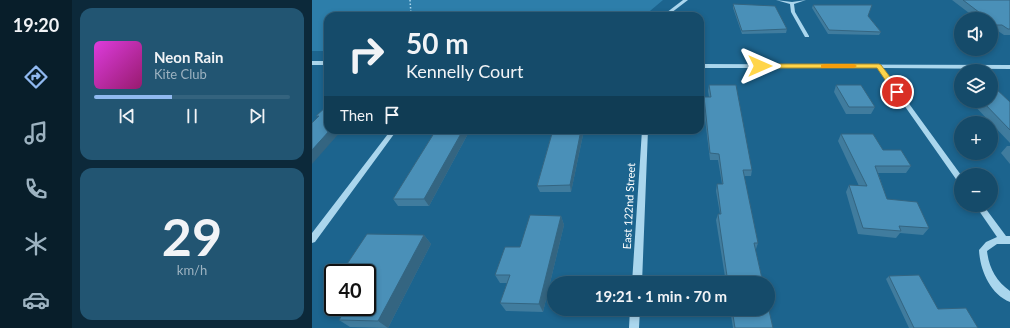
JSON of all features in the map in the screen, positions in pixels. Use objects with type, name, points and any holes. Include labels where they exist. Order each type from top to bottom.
[{"type":"street","points":[[670,12],[686,0]]},
{"type":"street","points":[[778,0],[792,3],[804,0]]},
{"type":"street","points":[[792,3],[793,12],[807,36]]},
{"type":"street","points":[[312,63],[324,63]]},
{"type":"street","points":[[704,66],[1010,67]]},
{"type":"street","points":[[879,66],[954,170]]},
{"type":"street","points":[[312,239],[391,134]]},
{"type":"street","name":"East 122nd Street","points":[[636,276],[645,134]]},
{"type":"street","points":[[985,212],[1007,239],[990,242],[983,250],[983,262],[990,277],[1010,297]]},
{"type":"street","points":[[634,328],[635,316]]},
{"type":"path","points":[[410,0],[412,12]]},
{"type":"shaded area","points":[[312,0],[663,0],[649,12],[324,12],[324,51],[312,51]]},
{"type":"building","points":[[963,0],[1010,0],[1010,29],[1002,25],[998,25],[998,12],[979,12]]},
{"type":"building","points":[[733,4],[775,6],[787,29],[742,31]]},
{"type":"building","points":[[813,5],[872,5],[868,16],[881,32],[829,30]]},
{"type":"building","points":[[709,85],[736,85],[752,170],[743,170],[758,243],[754,243],[761,276],[727,276],[718,214],[721,214],[717,184],[723,184],[719,154],[710,153],[704,97],[711,97]]},
{"type":"building","points":[[836,85],[861,85],[875,107],[849,107]]},
{"type":"building","points":[[998,91],[1010,102],[1010,130],[989,108],[998,108]]},
{"type":"building","points":[[324,109],[324,134],[326,134],[312,150],[312,123],[319,116],[316,116]]},
{"type":"building","points":[[434,134],[461,134],[424,199],[393,199]]},
{"type":"building","points":[[552,134],[580,134],[570,185],[537,186]]},
{"type":"building","points":[[841,134],[873,134],[883,150],[901,150],[911,166],[875,166],[887,199],[917,202],[929,228],[899,226],[901,231],[863,228],[849,185],[867,186]]},
{"type":"building","points":[[530,215],[561,216],[539,304],[500,303],[510,275],[495,275],[505,247],[520,247]]},
{"type":"building","points":[[367,234],[424,235],[378,321],[339,320],[341,316],[376,316],[376,264],[347,264]]},
{"type":"building","points":[[919,275],[938,309],[966,308],[978,328],[914,328],[889,276]]},
{"type":"building","points":[[733,316],[770,316],[773,328],[735,328]]},
{"type":"slow traffic","points":[[824,66],[854,66]]},
{"type":"route","points":[[760,66],[879,66],[897,92]]}]
